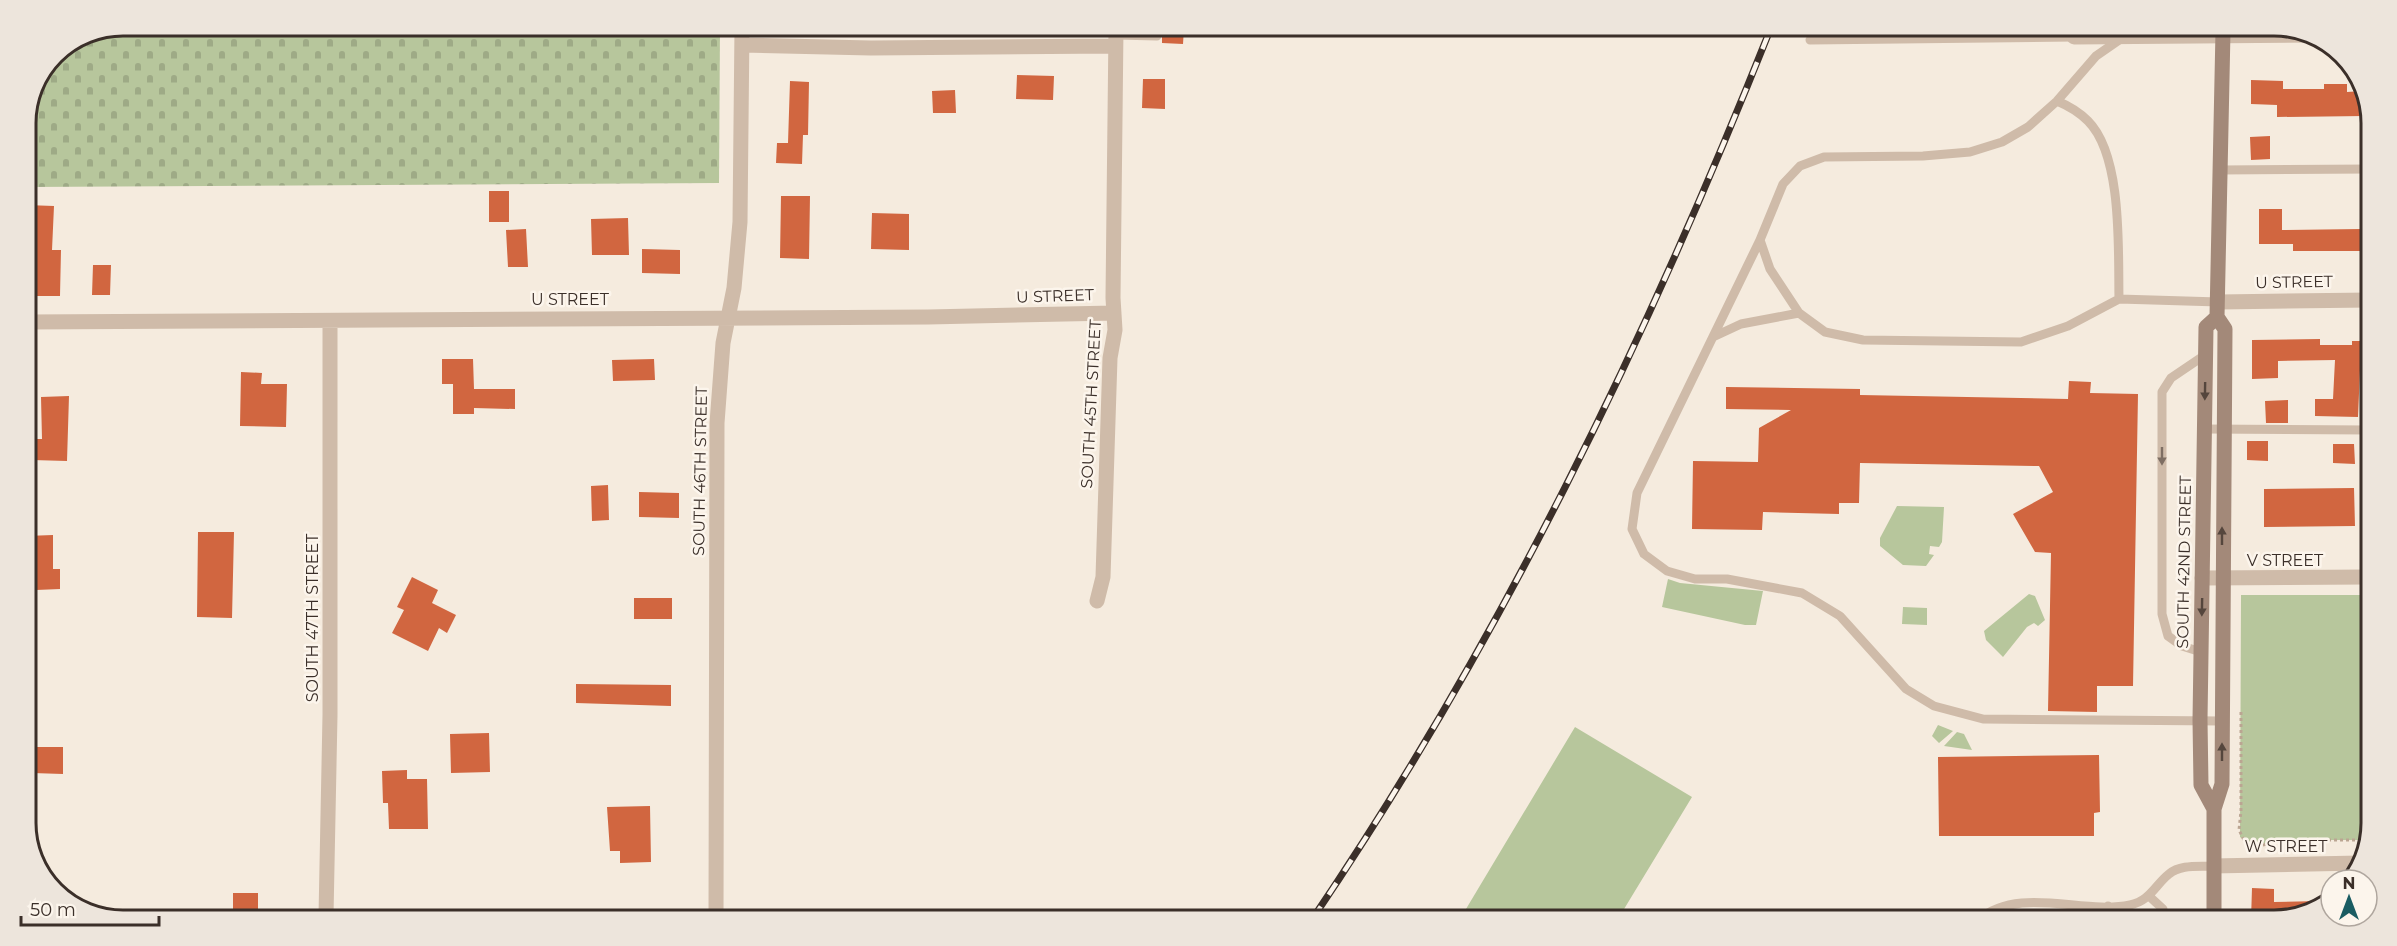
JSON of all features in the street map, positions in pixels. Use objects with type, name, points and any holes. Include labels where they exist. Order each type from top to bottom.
[{"type":"street","name":"SOUTH 46TH STREET","points":[[716,910],[717,423],[740,222],[742,36]]},
{"type":"street","points":[[742,45],[1116,36]]},
{"type":"street","name":"SOUTH 45TH STREET","points":[[1097,601],[1103,577],[1114,313],[1116,36]]},
{"type":"street","points":[[2074,37],[2124,36]]},
{"type":"street","name":"SOUTH 42ND STREET","points":[[2214,910],[2214,809],[2222,784],[2225,329],[2218,309],[2223,36]]},
{"type":"street","name":"U STREET","points":[[2218,309],[2361,301]]},
{"type":"street","name":"SOUTH 42ND STREET","points":[[2214,809],[2201,785],[2200,720],[2206,327],[2218,309]]},
{"type":"street","name":"U STREET","points":[[36,322],[93,323],[177,319],[330,321],[1114,313]]},
{"type":"street","name":"SOUTH 47TH STREET","points":[[326,910],[330,715],[330,321]]},
{"type":"street","name":"V STREET","points":[[2202,578],[2361,577]]},
{"type":"street","name":"W STREET","points":[[2213,866],[2351,863]]},
{"type":"lane","points":[[1116,36],[1157,36]]},
{"type":"lane","points":[[1809,40],[1917,36]]},
{"type":"lane","points":[[2040,36],[2074,37]]},
{"type":"lane","points":[[2124,36],[2096,56],[2057,101],[2028,127],[2002,142],[1970,152],[1923,156],[1824,157],[1800,166],[1783,184],[1760,240],[1637,494],[1632,529],[1644,554],[1667,572],[1695,579],[1727,579],[1802,593],[1840,616],[1906,689],[1934,706],[1983,719],[2222,721]]},
{"type":"lane","points":[[2057,101],[2075,110],[2090,123],[2102,146],[2113,180],[2117,210],[2119,299]]},
{"type":"lane","points":[[2220,170],[2361,169]]},
{"type":"lane","points":[[1760,240],[1770,269],[1799,313],[1825,332],[1863,340],[2021,342],[2068,326],[2119,299],[2218,309]]},
{"type":"lane","points":[[1713,337],[1741,324],[1799,313]]},
{"type":"lane","points":[[2201,652],[2182,646],[2168,636],[2162,614],[2162,392],[2171,378],[2205,356]]},
{"type":"lane","points":[[2204,429],[2361,430]]},
{"type":"lane","points":[[1997,910],[2004,906],[2025,903],[2108,906],[2131,904],[2150,897],[2170,872],[2185,867],[2213,866]]},
{"type":"lane","points":[[2150,897],[2163,910]]},
{"type":"path","points":[[2241,812],[2240,837],[2252,846],[2279,840],[2359,840]]},
{"type":"green space","points":[[123,36],[720,36],[719,183],[36,187],[36,123],[43,90],[51,75],[75,51],[106,38]]},
{"type":"green space","points":[[1897,506],[1944,507],[1942,542],[1939,547],[1930,546],[1929,554],[1934,555],[1926,566],[1903,565],[1880,546],[1880,538]]},
{"type":"green space","points":[[1668,579],[1680,583],[1763,591],[1756,625],[1745,625],[1662,607]]},
{"type":"green space","points":[[2029,594],[2035,596],[2045,620],[2038,626],[2034,623],[2027,627],[2003,657],[1986,640],[1984,631]]},
{"type":"green space","points":[[2241,595],[2361,595],[2361,823],[2359,840],[2279,840],[2252,846],[2240,837]]},
{"type":"green space","points":[[1903,607],[1927,608],[1927,625],[1902,624]]},
{"type":"green space","points":[[1938,725],[1953,731],[1939,743],[1932,736]]},
{"type":"green space","points":[[1575,727],[1692,797],[1623,910],[1465,910]]},
{"type":"green space","points":[[1957,732],[1964,734],[1972,750],[1944,746]]},
{"type":"building","points":[[1162,36],[1184,36],[1183,44],[1162,43]]},
{"type":"building","points":[[1017,75],[1054,76],[1053,100],[1016,99]]},
{"type":"building","points":[[1143,79],[1165,79],[1165,109],[1142,108]]},
{"type":"building","points":[[2251,80],[2283,81],[2283,89],[2324,89],[2324,84],[2347,84],[2347,92],[2355,91],[2361,116],[2277,117],[2277,105],[2251,104]]},
{"type":"building","points":[[790,81],[809,82],[808,135],[803,135],[802,164],[776,163],[777,143],[788,143]]},
{"type":"building","points":[[955,90],[956,113],[933,113],[932,91]]},
{"type":"building","points":[[2270,136],[2270,159],[2251,160],[2250,137]]},
{"type":"building","points":[[489,191],[509,191],[509,222],[489,222]]},
{"type":"building","points":[[781,196],[810,196],[809,259],[780,258]]},
{"type":"building","points":[[36,205],[54,206],[52,250],[61,250],[60,296],[36,296]]},
{"type":"building","points":[[2259,209],[2282,209],[2282,230],[2361,229],[2361,251],[2293,251],[2293,244],[2259,244]]},
{"type":"building","points":[[872,213],[909,214],[909,250],[871,249]]},
{"type":"building","points":[[628,218],[629,255],[592,255],[591,219]]},
{"type":"building","points":[[526,229],[528,267],[508,267],[506,230]]},
{"type":"building","points":[[642,249],[680,250],[680,274],[642,273]]},
{"type":"building","points":[[93,265],[111,265],[110,295],[92,295]]},
{"type":"building","points":[[2320,339],[2320,345],[2352,345],[2352,341],[2361,341],[2358,417],[2315,416],[2315,399],[2333,399],[2335,360],[2278,361],[2278,378],[2252,379],[2252,340]]},
{"type":"building","points":[[442,359],[473,359],[474,389],[515,389],[515,409],[474,408],[474,414],[453,414],[453,384],[442,384]]},
{"type":"building","points":[[654,359],[655,380],[613,381],[612,360]]},
{"type":"building","points":[[241,372],[262,373],[261,384],[287,384],[286,427],[240,426]]},
{"type":"building","points":[[2069,381],[2091,382],[2090,393],[2138,394],[2133,686],[2097,686],[2097,712],[2048,711],[2051,553],[2035,552],[2013,514],[2053,492],[2039,466],[1860,463],[1859,503],[1839,503],[1839,514],[1763,512],[1762,530],[1692,529],[1693,461],[1758,462],[1759,428],[1791,410],[1726,409],[1726,387],[1860,389],[1860,395],[2068,399]]},
{"type":"building","points":[[69,396],[67,461],[36,460],[36,439],[42,439],[41,397]]},
{"type":"building","points":[[2288,400],[2288,423],[2266,423],[2265,401]]},
{"type":"building","points":[[2247,441],[2268,441],[2268,461],[2247,460]]},
{"type":"building","points":[[2333,444],[2354,444],[2355,464],[2333,463]]},
{"type":"building","points":[[608,485],[609,520],[592,521],[591,486]]},
{"type":"building","points":[[2354,488],[2355,526],[2264,527],[2264,489]]},
{"type":"building","points":[[639,492],[679,493],[679,518],[639,517]]},
{"type":"building","points":[[198,532],[234,532],[232,618],[197,617]]},
{"type":"building","points":[[53,535],[53,569],[60,569],[60,589],[36,590],[36,536]]},
{"type":"building","points":[[412,577],[438,590],[432,603],[456,615],[447,633],[439,628],[428,651],[392,633],[404,610],[397,607]]},
{"type":"building","points":[[634,598],[672,598],[672,619],[634,619]]},
{"type":"building","points":[[576,684],[671,685],[671,706],[576,703]]},
{"type":"building","points":[[489,733],[490,772],[451,773],[450,734]]},
{"type":"building","points":[[36,747],[63,747],[63,774],[36,773]]},
{"type":"building","points":[[2099,755],[2100,812],[2094,813],[2094,836],[1939,836],[1938,757]]},
{"type":"building","points":[[407,770],[407,779],[427,779],[428,829],[389,829],[388,803],[383,803],[382,771]]},
{"type":"building","points":[[650,806],[651,862],[620,863],[620,851],[610,851],[607,807]]},
{"type":"building","points":[[2252,888],[2274,889],[2274,902],[2310,901],[2291,908],[2251,910]]},
{"type":"building","points":[[233,893],[258,893],[258,910],[233,910]]},
{"type":"railway","points":[[1318,910],[1446,706],[1566,486],[1673,260],[1768,36]]}]
